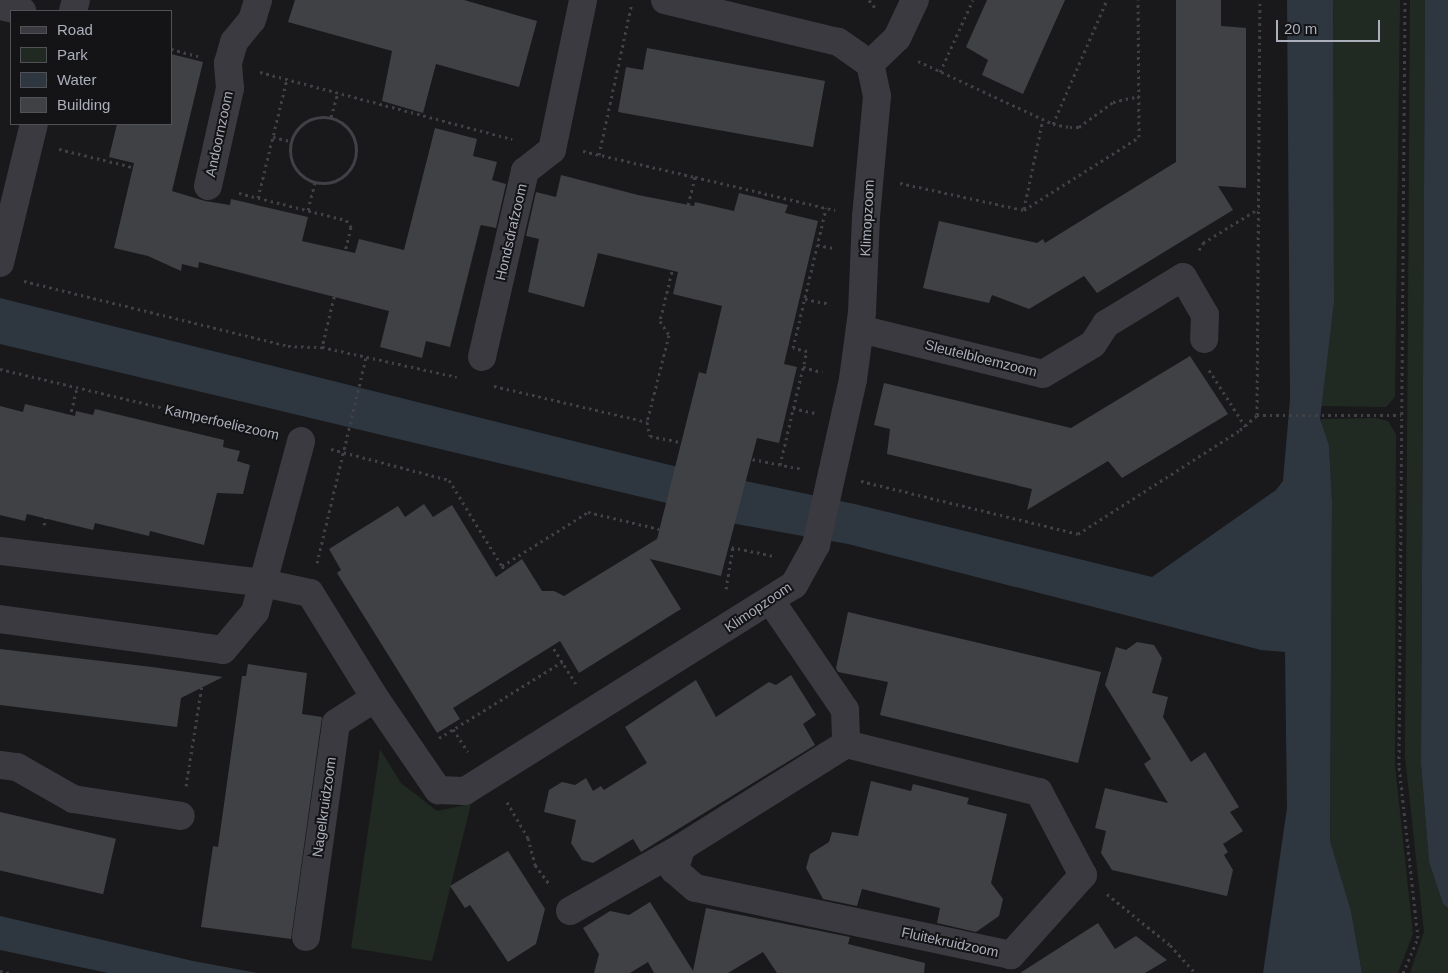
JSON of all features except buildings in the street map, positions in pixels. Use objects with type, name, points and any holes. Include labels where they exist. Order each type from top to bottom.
[{"type":"street","name":"Andoornzoom","points":[[208,186],[230,88],[228,63],[234,42],[252,20],[258,0]]},
{"type":"street","points":[[552,147],[584,0]]},
{"type":"street","points":[[665,0],[739,9],[879,55],[897,38],[915,0]]},
{"type":"street","points":[[0,6],[18,10]]},
{"type":"street","name":"Klimopzoom","points":[[375,698],[438,790],[465,791],[794,585],[812,554],[830,481],[860,329],[866,217],[879,55]]},
{"type":"street","points":[[10,271],[32,133]]},
{"type":"street","name":"Hondsdrafzoom","points":[[482,357],[526,171],[552,147]]},
{"type":"street","points":[[1184,277],[1205,315],[1204,339]]},
{"type":"street","name":"Sleutelbloemzoom","points":[[860,329],[1043,374],[1093,344],[1106,324],[1184,277]]},
{"type":"street","points":[[0,619],[224,650],[255,612],[301,441]]},
{"type":"street","points":[[0,551],[263,583],[310,593],[375,698]]},
{"type":"street","points":[[771,601],[845,710],[846,744]]},
{"type":"street","name":"Nagelkruidzoom","points":[[306,937],[336,723],[375,698]]},
{"type":"street","points":[[570,911],[682,846],[846,744],[1039,792],[1083,875]]},
{"type":"street","points":[[0,765],[17,767],[73,799],[181,816]]},
{"type":"street","name":"Fluitekruidzoom","points":[[682,846],[674,870],[694,888],[1011,955],[1083,875]]},
{"type":"path","points":[[599,155],[633,0]]},
{"type":"path","points":[[940,72],[973,0]]},
{"type":"path","points":[[1053,124],[1107,0]]},
{"type":"path","points":[[870,177],[1024,210],[1139,137],[1138,0]]},
{"type":"path","points":[[1258,415],[1260,0]]},
{"type":"path","points":[[1403,973],[1418,938],[1399,765],[1405,0]]},
{"type":"path","points":[[172,49],[552,147],[599,155],[866,217]]},
{"type":"path","points":[[879,55],[940,72],[1053,124],[1079,127],[1113,102],[1138,96]]},
{"type":"path","points":[[258,198],[287,79]]},
{"type":"path","points":[[331,117],[338,93]]},
{"type":"path","points":[[331,117],[350,130],[356,152],[347,173],[338,180],[315,182],[305,178],[292,162],[290,141],[301,124],[310,118],[331,117]]},
{"type":"path","points":[[1024,210],[1043,119]]},
{"type":"path","points":[[32,133],[208,186],[346,220],[351,227],[322,347]]},
{"type":"path","points":[[273,137],[290,141]]},
{"type":"path","points":[[680,442],[650,436],[647,422],[668,335],[660,322],[695,177]]},
{"type":"path","points":[[308,210],[315,182]]},
{"type":"path","points":[[780,465],[807,351],[793,348],[826,208]]},
{"type":"path","points":[[1184,277],[1203,243],[1258,209]]},
{"type":"path","points":[[10,271],[288,346],[322,347],[467,380]]},
{"type":"path","points":[[1204,339],[1203,360],[1245,426]]},
{"type":"path","points":[[310,593],[366,357]]},
{"type":"path","name":"Kamperfoeliezoom","points":[[0,369],[301,441],[449,480],[593,712]]},
{"type":"path","points":[[486,384],[647,422]]},
{"type":"path","points":[[36,555],[77,388]]},
{"type":"path","points":[[728,454],[780,465],[830,481],[1078,534],[1245,426],[1258,415],[1401,415]]},
{"type":"path","points":[[502,566],[588,512],[659,529]]},
{"type":"path","points":[[706,542],[812,554]]},
{"type":"path","points":[[181,816],[208,648]]},
{"type":"path","points":[[414,754],[562,662]]},
{"type":"path","points":[[491,776],[528,838],[535,865],[570,911]]},
{"type":"path","points":[[1083,875],[1170,945],[1195,973]]},
{"type":"path","points":[[0,971],[9,973]]},
{"type":"green space","points":[[1333,0],[1400,0],[1395,397],[1386,407],[1321,406],[1334,303]]},
{"type":"green space","points":[[1410,0],[1425,0],[1421,764],[1429,862],[1443,904],[1448,908],[1448,973],[1410,973],[1424,932],[1405,757]]},
{"type":"green space","points":[[1375,418],[1388,421],[1396,434],[1395,765],[1413,934],[1398,973],[1362,973],[1351,911],[1330,842],[1332,502],[1329,445],[1320,419]]},
{"type":"green space","points":[[380,749],[401,783],[437,811],[471,804],[432,961],[351,948]]},
{"type":"water","points":[[1287,0],[1333,0],[1334,303],[1320,419],[1329,445],[1332,502],[1330,841],[1351,911],[1362,973],[1263,973],[1287,808],[1285,652],[1261,650],[848,544],[708,519],[717,475],[859,505],[1152,577],[1276,490],[1283,481],[1290,399]]},
{"type":"water","points":[[1425,0],[1448,0],[1448,908],[1443,904],[1429,862],[1421,764]]},
{"type":"water","points":[[0,298],[682,468],[675,505],[0,344]]},
{"type":"water","points":[[0,916],[193,961],[257,973],[108,973],[0,950]]}]
